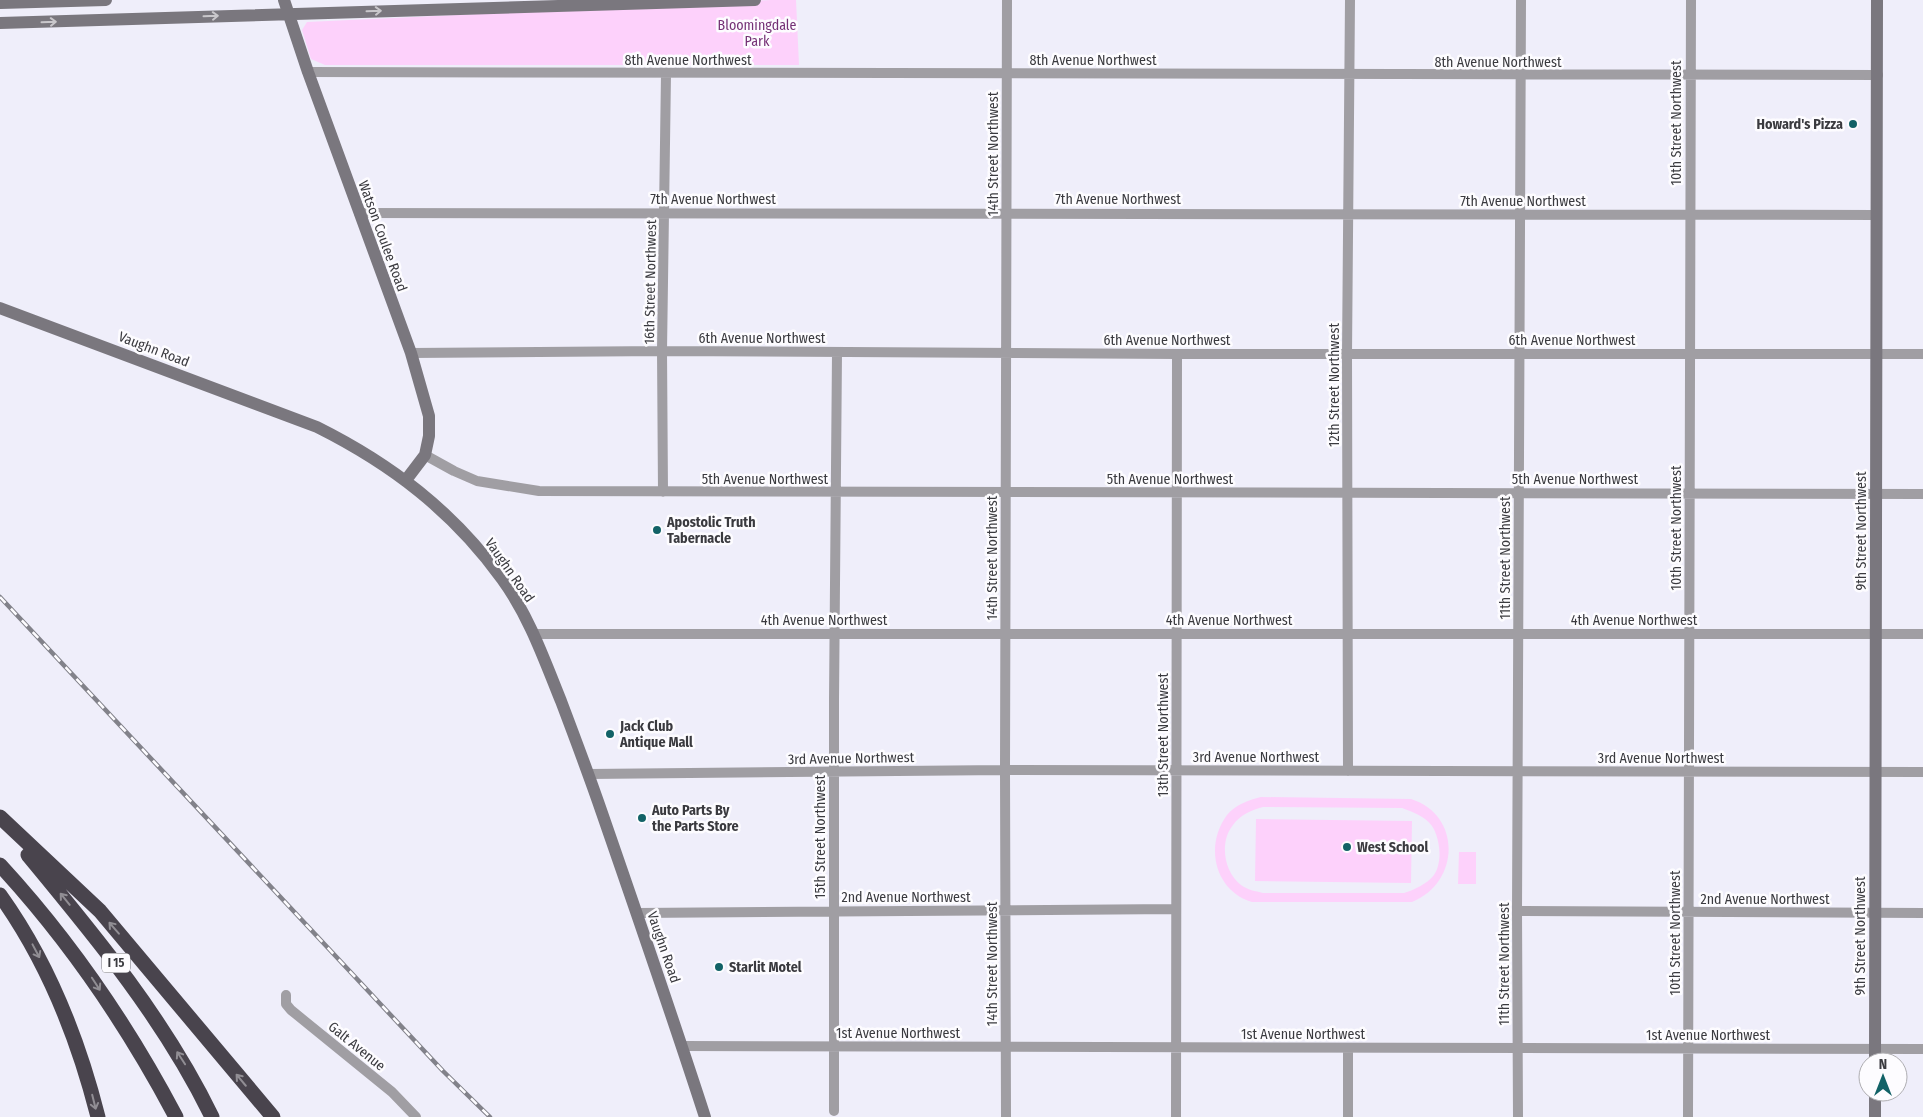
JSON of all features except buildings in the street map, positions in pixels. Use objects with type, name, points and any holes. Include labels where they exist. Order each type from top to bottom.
[{"type":"highway","points":[[0,817],[100,911],[272,1115]]},
{"type":"highway","name":"I 15","points":[[0,822],[121,969],[185,1064],[212,1117]]},
{"type":"highway","name":"I 15","points":[[0,864],[36,904],[88,972],[152,1073],[176,1117]]},
{"type":"highway","points":[[0,895],[34,947],[49,978],[75,1037],[98,1117]]},
{"type":"main road","points":[[0,4],[106,0]]},
{"type":"main road","name":"Watson Coulee Road","points":[[284,0],[308,72],[410,352],[429,416],[429,436],[425,455],[406,480]]},
{"type":"main road","points":[[0,23],[755,0]]},
{"type":"main road","name":"9th Street Northwest","points":[[1875,1049],[1877,0]]},
{"type":"main road","name":"Vaughn Road","points":[[0,308],[317,427],[344,440],[406,480],[464,531],[503,580],[535,634],[589,774],[705,1117]]},
{"type":"main road","points":[[1875,1102],[1875,1117]]},
{"type":"street","name":"14th Street Northwest","points":[[1006,1117],[1007,0]]},
{"type":"street","name":"12th Street Northwest","points":[[1348,770],[1347,354],[1350,0]]},
{"type":"street","name":"11th Street Northwest","points":[[1518,1117],[1517,912],[1521,0]]},
{"type":"street","name":"10th Street Northwest","points":[[1688,1117],[1691,0]]},
{"type":"street","name":"8th Avenue Northwest","points":[[308,72],[1521,76],[1878,75]]},
{"type":"street","name":"16th Street Northwest","points":[[663,492],[662,351],[666,74]]},
{"type":"street","name":"7th Avenue Northwest","points":[[359,213],[1008,212],[1690,216],[1877,215]]},
{"type":"street","name":"6th Avenue Northwest","points":[[410,352],[1923,354]]},
{"type":"street","name":"15th Street Northwest","points":[[834,1111],[834,634],[837,352]]},
{"type":"street","name":"13th Street Northwest","points":[[1176,1117],[1177,354]]},
{"type":"street","name":"5th Avenue Northwest","points":[[425,455],[454,471],[478,481],[539,492],[1923,494]]},
{"type":"street","name":"4th Avenue Northwest","points":[[535,634],[1923,634]]},
{"type":"street","name":"3rd Avenue Northwest","points":[[589,774],[1005,770],[1923,772]]},
{"type":"street","name":"2nd Avenue Northwest","points":[[637,913],[1176,909]]},
{"type":"street","name":"2nd Avenue Northwest","points":[[1517,912],[1923,913]]},
{"type":"street","name":"Galt Avenue","points":[[286,995],[286,1004],[291,1010],[392,1092],[416,1117]]},
{"type":"street","name":"1st Avenue Northwest","points":[[682,1046],[1923,1049]]},
{"type":"street","points":[[1348,1048],[1348,1117]]},
{"type":"green space","name":"Bloomingdale Park","points":[[796,0],[799,65],[325,65],[311,59],[302,30],[307,22]]},
{"type":"green space","points":[[1261,797],[1411,799],[1428,807],[1439,819],[1446,834],[1449,849],[1446,865],[1439,880],[1428,893],[1412,902],[1252,902],[1239,896],[1229,888],[1222,878],[1217,866],[1216,840],[1220,827],[1230,811],[1247,801]],"holes":[[[1259,808],[1402,808],[1426,820],[1435,831],[1439,843],[1439,864],[1434,875],[1420,886],[1404,893],[1263,893],[1241,885],[1227,865],[1225,848],[1229,832],[1239,818]]]},
{"type":"green space","points":[[1256,819],[1412,821],[1411,883],[1255,881]]},
{"type":"green space","points":[[1459,852],[1476,852],[1476,884],[1458,884]]},
{"type":"railway","points":[[0,597],[443,1071],[490,1117]]},
{"type":"place","name":"Howard's Pizza","points":[[1853,124]]},
{"type":"place","name":"Apostolic Truth Tabernacle","points":[[657,530]]},
{"type":"place","name":"Jack Club Antique Mall","points":[[610,734]]},
{"type":"place","name":"Auto Parts By the Parts Store","points":[[642,818]]},
{"type":"place","name":"West School","points":[[1347,847]]},
{"type":"place","name":"Starlit Motel","points":[[719,967]]}]
